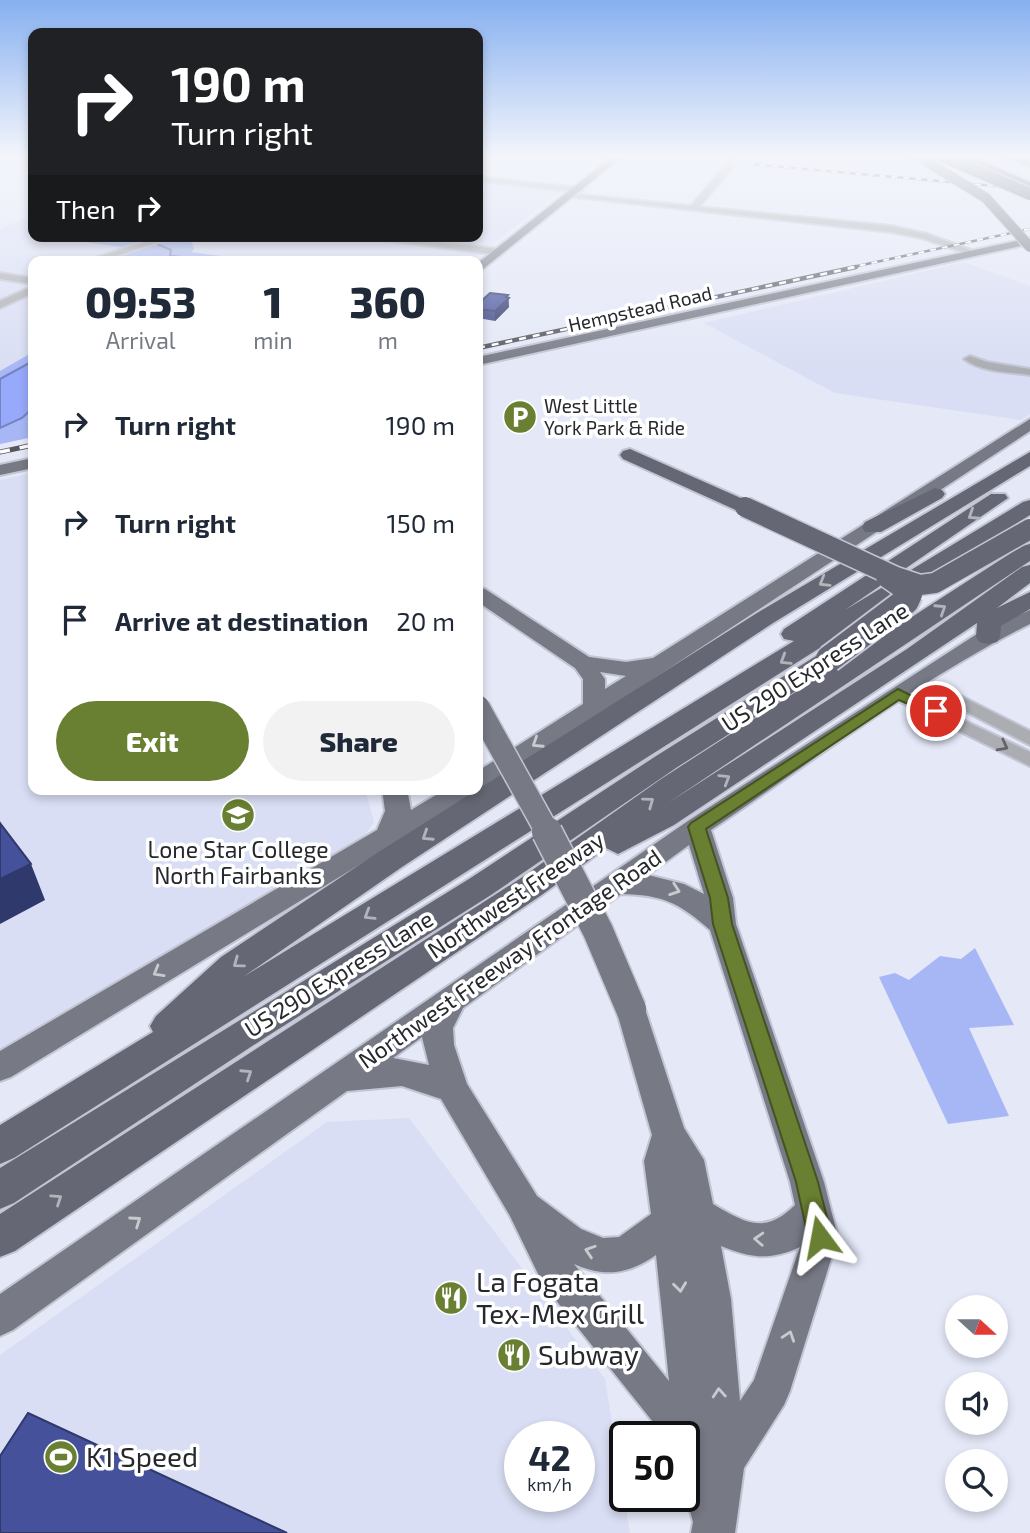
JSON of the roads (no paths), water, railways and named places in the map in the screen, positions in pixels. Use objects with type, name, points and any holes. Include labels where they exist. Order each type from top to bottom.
[{"type":"highway","points":[[873,527],[1030,450]]},
{"type":"highway","points":[[592,777],[645,725],[764,653],[1028,475]]},
{"type":"highway","points":[[118,1072],[233,966],[267,943],[765,618],[1028,475]]},
{"type":"highway","points":[[0,1146],[1030,506]]},
{"type":"highway","points":[[828,659],[906,601],[909,593],[892,580],[743,508],[896,577],[920,585],[935,583],[1030,529]]},
{"type":"highway","name":"US 290 Express Lane","points":[[0,1190],[254,1027],[480,887],[1030,529]]},
{"type":"highway","name":"Northwest Freeway","points":[[0,1237],[532,886],[671,786],[997,585],[1030,551]]},
{"type":"highway","points":[[532,886],[659,820],[813,723],[922,649],[1030,559]]},
{"type":"highway","points":[[997,585],[1030,572]]},
{"type":"highway","points":[[997,585],[1030,579]]},
{"type":"highway","points":[[988,637],[989,623],[1030,599]]},
{"type":"main road","points":[[483,265],[530,228]]},
{"type":"main road","points":[[1014,228],[1030,247]]},
{"type":"main road","name":"Hempstead Road","points":[[483,359],[1030,241]]},
{"type":"main road","name":"Hempstead Road","points":[[483,366],[791,297],[811,290]]},
{"type":"main road","points":[[483,778],[1030,424]]},
{"type":"main road","points":[[0,470],[28,464]]},
{"type":"main road","points":[[483,597],[583,663],[594,678],[594,706]]},
{"type":"main road","name":"Northwest Freeway Frontage Road","points":[[0,1317],[697,827],[919,680],[988,637],[1030,616]]},
{"type":"main road","points":[[483,617],[520,623]]},
{"type":"main road","points":[[583,663],[626,669],[657,665]]},
{"type":"main road","points":[[483,716],[548,830],[612,960],[631,1009],[668,1135],[687,1160],[685,1217],[709,1450],[713,1528]]},
{"type":"main road","points":[[386,838],[398,811],[395,795]]},
{"type":"main road","points":[[0,1067],[456,795]]},
{"type":"main road","points":[[697,827],[719,898],[722,924],[814,1210],[820,1237],[817,1256],[770,1391],[709,1450]]},
{"type":"main road","points":[[617,884],[673,888],[690,896],[722,924]]},
{"type":"main road","points":[[453,999],[437,1027],[438,1045],[452,1089],[522,1204],[556,1270],[650,1389],[709,1450]]},
{"type":"main road","points":[[338,1080],[387,1069],[407,1071],[452,1089]]},
{"type":"main road","points":[[522,1204],[572,1244],[594,1254],[616,1256],[685,1217]]},
{"type":"main road","points":[[685,1217],[750,1240],[772,1240],[790,1233],[814,1210]]},
{"type":"street","points":[[877,228],[925,236],[974,253]]},
{"type":"street","points":[[107,256],[153,242]]},
{"type":"street","points":[[439,242],[501,250]]},
{"type":"street","points":[[0,276],[28,280]]},
{"type":"street","points":[[0,305],[28,291]]},
{"type":"street","points":[[970,359],[985,365],[1030,372]]},
{"type":"street","points":[[919,680],[1030,738]]},
{"type":"street","points":[[898,694],[1030,760]]},
{"type":"waterway","points":[[157,244],[171,250],[170,256]]},
{"type":"railway","points":[[848,268],[1030,229]]},
{"type":"railway","points":[[483,347],[856,267]]},
{"type":"railway","points":[[0,452],[28,446]]},
{"type":"place","name":"West Little York Park & Ride","points":[[520,417]]},
{"type":"place","name":"Lone Star College North Fairbanks","points":[[238,815]]},
{"type":"place","name":"La Fogata Tex-Mex Grill","points":[[451,1298]]},
{"type":"place","name":"Subway","points":[[514,1355]]},
{"type":"place","name":"K1 Speed","points":[[61,1457]]}]
